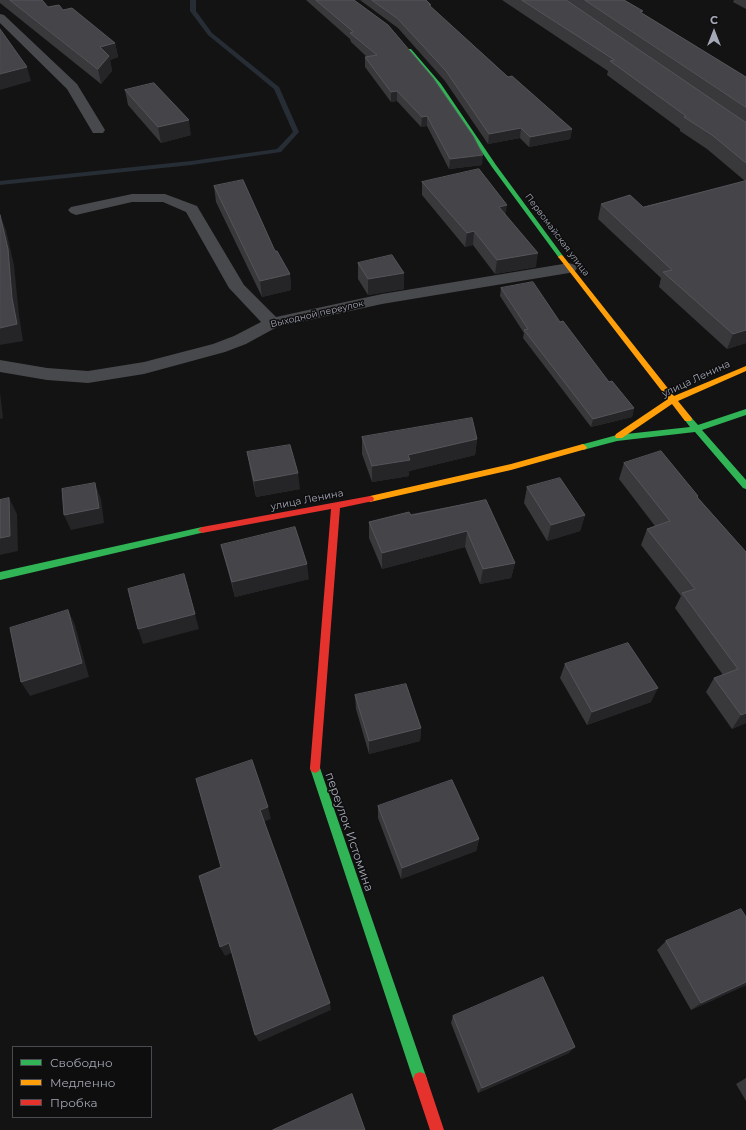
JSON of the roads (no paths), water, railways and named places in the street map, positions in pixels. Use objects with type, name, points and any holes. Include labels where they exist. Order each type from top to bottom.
[{"type":"street","points":[[0,17],[72,87],[98,130]]},
{"type":"street","name":"Первомайская улица","points":[[403,43],[439,85],[494,166],[569,268],[672,400],[746,486]]},
{"type":"street","points":[[76,210],[132,198],[165,198],[192,209],[199,224],[237,288],[272,323]]},
{"type":"street","name":"Выходной переулок","points":[[0,366],[47,374],[88,377],[144,368],[196,355],[240,340],[272,323],[382,299],[569,268]]},
{"type":"street","name":"улица Ленина","points":[[617,438],[672,400],[746,368]]},
{"type":"street","name":"улица Ленина","points":[[0,576],[172,536],[336,506],[511,467],[617,438],[696,429],[746,412]]},
{"type":"street","name":"переулок Истомина","points":[[336,506],[315,769],[437,1130]]},
{"type":"waterway","points":[[0,183],[191,163],[279,151],[296,132],[277,88],[210,34],[193,11],[193,0]]}]
